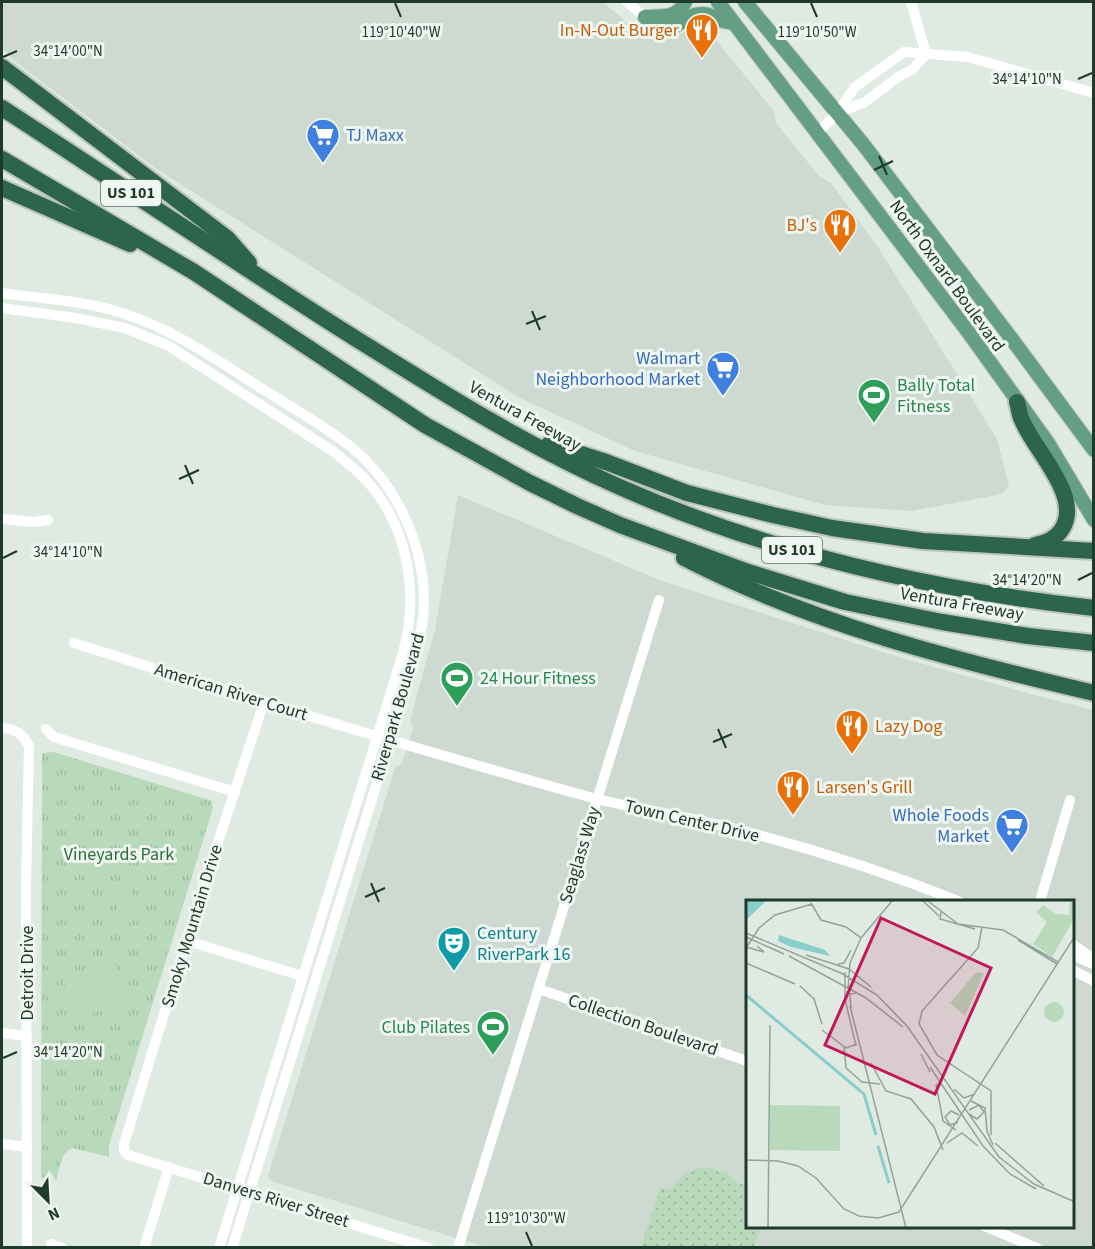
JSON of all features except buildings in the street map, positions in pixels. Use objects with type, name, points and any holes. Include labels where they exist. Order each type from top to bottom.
[{"type":"highway","points":[[2,67],[227,238],[261,278]]},
{"type":"highway","name":"Ventura Freeway","points":[[2,108],[388,359],[508,431],[554,456],[632,492],[732,530],[865,570],[991,595],[1094,608]]},
{"type":"highway","name":"Ventura Freeway","points":[[2,159],[195,272],[425,425],[530,483],[620,525],[748,572],[845,602],[942,622],[1028,636],[1094,643]]},
{"type":"highway","points":[[2,188],[195,272]]},
{"type":"highway","points":[[1017,402],[1022,421],[1050,466],[1062,490],[1067,509],[1066,523],[1060,533],[1051,540],[1020,547]]},
{"type":"highway","points":[[508,431],[606,462],[687,493],[832,528],[923,541],[1094,551]]},
{"type":"highway","points":[[620,525],[726,580],[834,622],[992,668],[1094,693]]},
{"type":"main road","points":[[645,16],[667,16],[678,11],[685,2]]},
{"type":"main road","name":"North Oxnard Boulevard","points":[[718,2],[966,329],[1048,443],[1094,520]]},
{"type":"main road","name":"North Oxnard Boulevard","points":[[745,2],[837,113],[1008,334],[1094,450]]},
{"type":"main road","points":[[645,16],[654,27],[663,29],[672,28],[695,14],[701,13],[734,23]]},
{"type":"street","points":[[627,2],[645,16]]},
{"type":"street","points":[[910,2],[926,54]]},
{"type":"street","points":[[818,133],[837,113],[855,87],[891,59],[904,52],[968,57],[1094,93]]},
{"type":"street","points":[[837,113],[866,102],[898,77],[913,69],[926,54]]},
{"type":"street","name":"Riverpark Boulevard","points":[[2,293],[78,302],[122,313],[164,330],[208,354],[343,440],[369,463],[401,510],[418,554],[424,601],[418,645],[231,1248]]},
{"type":"street","name":"Riverpark Boulevard","points":[[2,308],[75,318],[125,328],[169,346],[334,452],[367,481],[380,498],[399,536],[406,558],[411,586],[408,634],[219,1248]]},
{"type":"street","points":[[2,519],[20,522],[48,520]]},
{"type":"street","name":"Seaglass Way","points":[[458,1248],[659,600]]},
{"type":"street","name":"American River Court","points":[[74,644],[389,740]]},
{"type":"street","name":"Smoky Mountain Drive","points":[[124,1151],[124,1144],[200,897],[264,702]]},
{"type":"street","name":"Detroit Drive","points":[[2,728],[12,729],[24,736],[28,746],[27,1248]]},
{"type":"street","points":[[46,729],[54,737],[235,792]]},
{"type":"street","name":"Town Center Drive","points":[[389,740],[597,799],[704,822],[815,852],[956,900]]},
{"type":"street","points":[[1040,900],[1070,800]]},
{"type":"street","points":[[188,940],[302,976]]},
{"type":"street","points":[[1074,945],[1094,959]]},
{"type":"street","points":[[1074,956],[1094,964]]},
{"type":"street","points":[[1074,971],[1094,981]]},
{"type":"street","name":"Collection Boulevard","points":[[538,989],[746,1061]]},
{"type":"street","points":[[2,1033],[27,1036]]},
{"type":"street","points":[[2,1144],[27,1147]]},
{"type":"street","name":"Danvers River Street","points":[[124,1151],[128,1155],[429,1248]]},
{"type":"street","points":[[144,1248],[169,1167]]},
{"type":"street","points":[[987,1228],[1037,1248]]},
{"type":"street","points":[[51,1244],[62,1248]]},
{"type":"shaded area","points":[[2,2],[603,2],[646,39],[666,39],[695,26],[704,26],[774,111],[776,123],[819,176],[831,183],[878,247],[997,439],[1009,486],[1002,494],[912,511],[825,505],[635,451],[520,398],[155,168],[12,59],[2,48]]},
{"type":"shaded area","points":[[458,495],[662,581],[895,656],[1093,710],[1093,1247],[485,1247],[271,1181],[268,1176],[395,768],[402,763],[413,728],[410,720],[435,630]]},
{"type":"green space","name":"Vineyards Park","points":[[54,752],[212,801],[213,808],[109,1145],[109,1157],[73,1148],[65,1153],[56,1181],[52,1173],[41,1179],[42,753]]},
{"type":"green space","points":[[129,886],[142,917],[124,925],[111,894]]},
{"type":"green space","points":[[113,959],[129,999],[79,1019],[63,980]]},
{"type":"green space","points":[[704,1167],[726,1172],[739,1184],[746,1184],[746,1228],[760,1228],[754,1247],[641,1247],[660,1188],[671,1190],[678,1181],[693,1170]]},
{"type":"place","name":"In-N-Out Burger","points":[[702,59]]},
{"type":"place","name":"TJ Maxx","points":[[323,164]]},
{"type":"place","name":"BJ's","points":[[840,254]]},
{"type":"place","name":"Walmart Neighborhood Market","points":[[723,397]]},
{"type":"place","name":"Bally Total Fitness","points":[[874,424]]},
{"type":"place","name":"24 Hour Fitness","points":[[457,707]]},
{"type":"place","name":"Lazy Dog","points":[[852,755]]},
{"type":"place","name":"Larsen's Grill","points":[[793,816]]},
{"type":"place","name":"Whole Foods Market","points":[[1012,854]]},
{"type":"place","name":"Century RiverPark 16","points":[[454,972]]},
{"type":"place","name":"Club Pilates","points":[[493,1056]]}]
